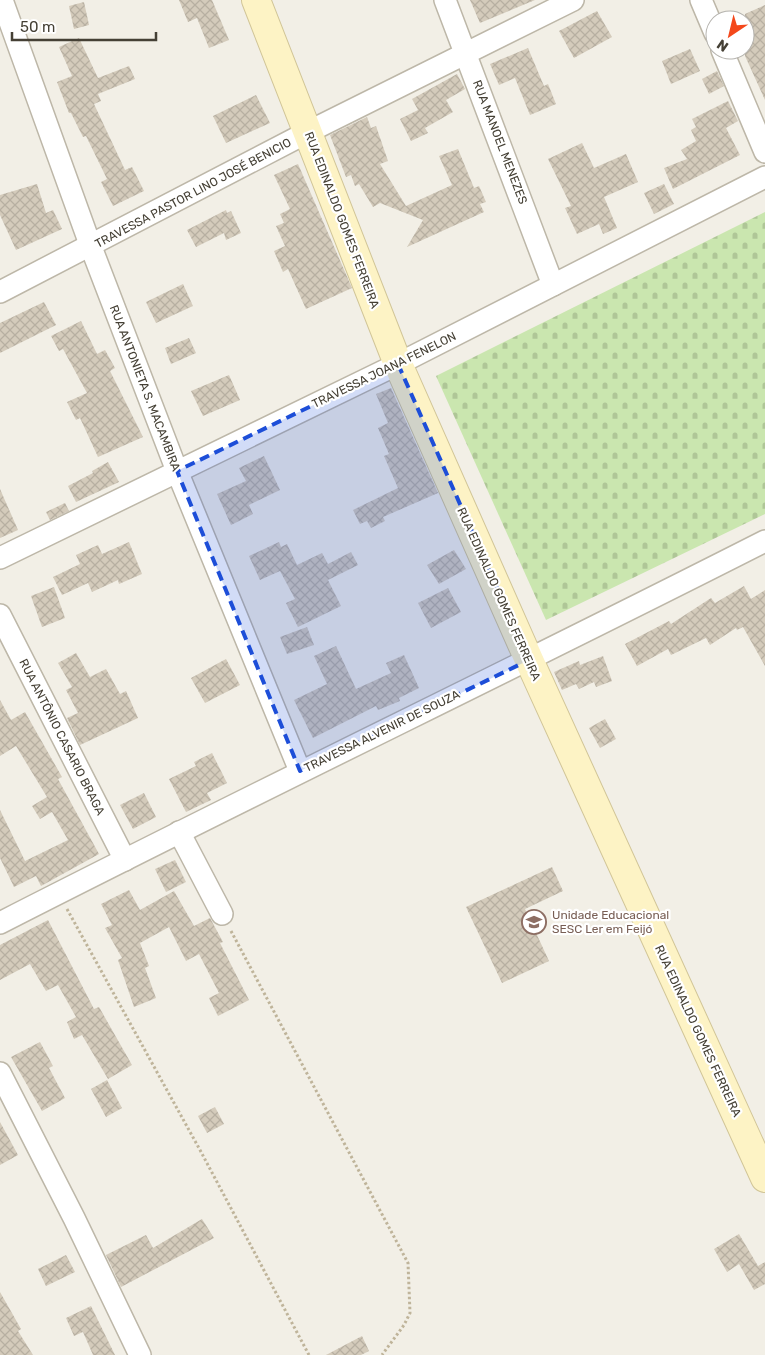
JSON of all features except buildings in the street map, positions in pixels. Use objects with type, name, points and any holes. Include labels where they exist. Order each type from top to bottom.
[{"type":"street","name":"RUA EDINALDO GOMES FERREIRA","points":[[256,0],[398,364],[529,660],[763,1168]]},
{"type":"street","name":"RUA MANOEL MENEZES","points":[[445,0],[553,284]]},
{"type":"street","name":"TRAVESSA PASTOR LINO JOSÉ BENICIO","points":[[0,292],[308,132],[573,0]]},
{"type":"street","name":"RUA ANTONIETA S. MACAMBIRA","points":[[6,4],[91,246],[177,471],[300,771]]},
{"type":"street","points":[[726,60],[765,152]]},
{"type":"street","name":"TRAVESSA JOANA FENELON","points":[[0,558],[398,364],[765,177]]},
{"type":"street","name":"TRAVESSA ALVENIR DE SOUZA","points":[[0,923],[300,771],[529,660],[765,541]]},
{"type":"street","name":"RUA ANTÔNIO CASARIO BRAGA","points":[[0,615],[125,860]]},
{"type":"street","points":[[179,832],[222,914]]},
{"type":"street","points":[[0,1073],[74,1218],[140,1355]]},
{"type":"path","points":[[58,894],[200,1150],[310,1355]]},
{"type":"path","points":[[222,914],[408,1263],[410,1313],[404,1326],[382,1355]]},
{"type":"highlighted area","points":[[398,364],[529,660],[300,771],[177,471]]},
{"type":"green space","points":[[765,212],[765,514],[546,620],[436,376]]},
{"type":"place","name":"Unidade Educacional SESC Ler em Feijó","points":[[534,922]]}]
